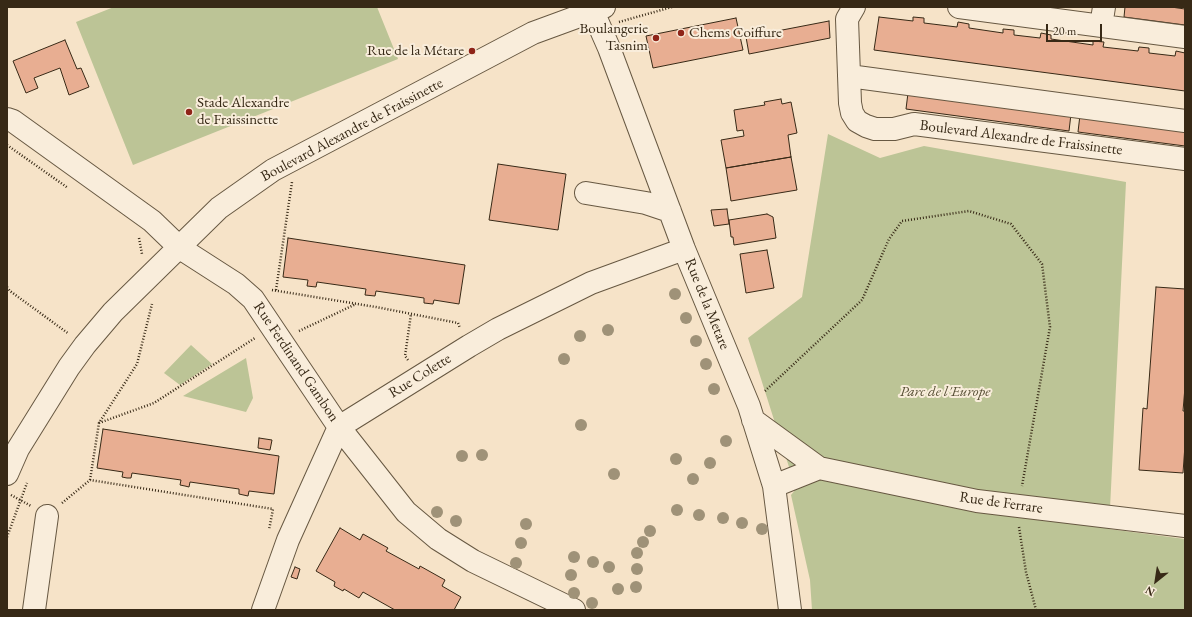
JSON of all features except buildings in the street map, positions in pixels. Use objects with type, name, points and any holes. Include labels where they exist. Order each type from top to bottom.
[{"type":"street","name":"Boulevard Alexandre de Fraissinette","points":[[854,7],[847,19],[850,104],[852,113],[857,121],[866,126],[875,129],[894,129],[914,124],[1185,159]]},
{"type":"street","points":[[959,7],[1102,16],[1185,37]]},
{"type":"street","name":"Rue de la Metare","points":[[597,13],[684,249],[751,413],[774,486],[790,610]]},
{"type":"street","name":"Boulevard Alexandre de Fraissinette","points":[[7,474],[18,449],[73,362],[113,312],[180,248],[219,208],[273,170],[532,33],[597,13]]},
{"type":"street","points":[[849,76],[1185,121]]},
{"type":"street","name":"Rue Ferdinand Gambon","points":[[7,119],[13,121],[152,221],[180,248],[236,284],[253,299],[339,427],[406,512],[438,539],[473,561],[574,610]]},
{"type":"street","points":[[586,193],[646,203],[670,211]]},
{"type":"street","name":"Rue Colette","points":[[339,427],[498,329],[591,283],[684,249]]},
{"type":"street","name":"Rue de Ferrare","points":[[751,413],[819,468],[977,501],[1185,526]]},
{"type":"street","points":[[263,610],[277,538],[339,427]]},
{"type":"street","points":[[774,486],[819,468]]},
{"type":"street","points":[[34,610],[47,516]]},
{"type":"path","points":[[597,13],[672,7]]},
{"type":"path","points":[[7,146],[73,191]]},
{"type":"path","points":[[276,290],[292,181],[287,184]]},
{"type":"path","points":[[751,413],[862,300],[890,239],[902,221],[969,211],[1011,224],[1042,264],[1050,326],[1019,506],[1019,530],[1026,572],[1036,610]]},
{"type":"path","points":[[138,237],[143,254],[139,259]]},
{"type":"path","points":[[7,287],[10,291],[59,326]]},
{"type":"path","points":[[269,289],[458,323],[469,346]]},
{"type":"path","points":[[7,493],[21,499],[47,516],[90,480],[99,423],[137,364],[154,297]]},
{"type":"path","points":[[99,423],[154,403],[276,334],[356,304]]},
{"type":"path","points":[[411,314],[404,356],[422,376]]},
{"type":"path","points":[[7,537],[29,477]]},
{"type":"path","points":[[90,480],[273,509],[277,538]]},
{"type":"green space","name":"Stade Alexandre de Fraissinette","points":[[114,7],[377,7],[398,59],[133,165],[76,22]]},
{"type":"green space","name":"Parc de l'Europe","points":[[828,134],[880,158],[924,146],[1126,182],[1109,529],[1185,539],[1185,610],[812,610],[810,580],[791,495],[796,489],[748,338],[802,297]]},
{"type":"green space","points":[[191,345],[212,364],[180,385],[164,373]]},
{"type":"green space","points":[[246,358],[253,398],[246,412],[183,396]]},
{"type":"place","name":"Chems Coiffure","points":[[681,33]]},
{"type":"place","name":"Boulangerie Tasnim","points":[[656,38]]},
{"type":"place","name":"Rue de la Métare","points":[[472,51]]},
{"type":"place","name":"Stade Alexandre de Fraissinette","points":[[189,112]]}]
